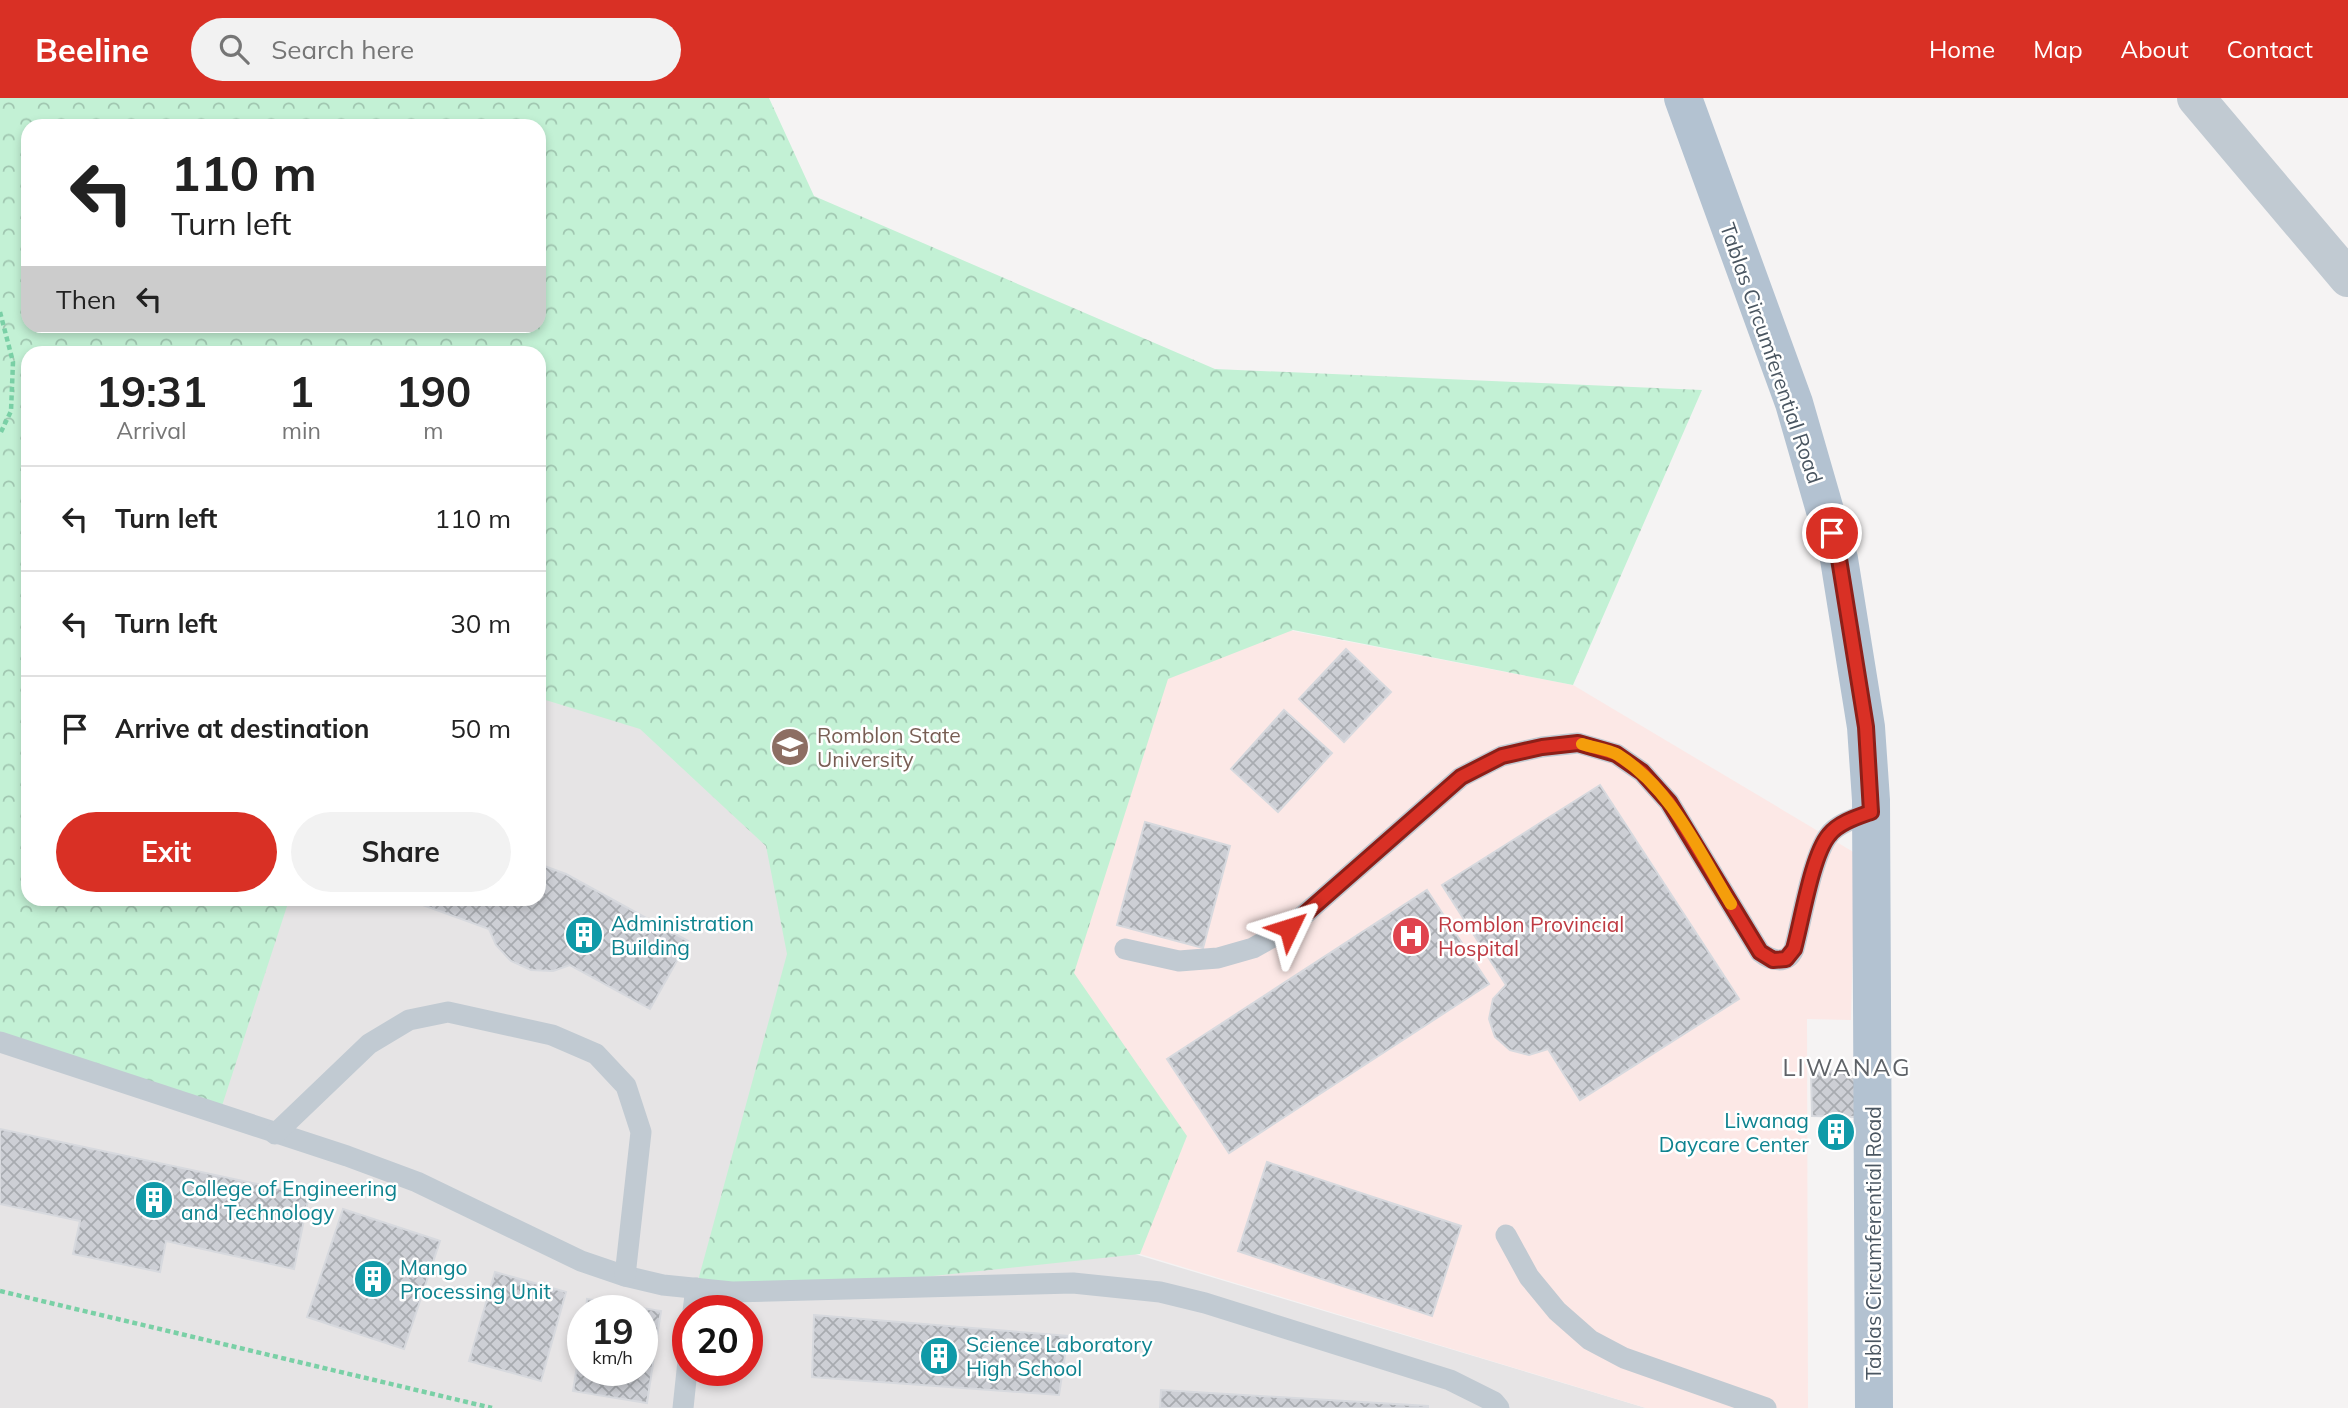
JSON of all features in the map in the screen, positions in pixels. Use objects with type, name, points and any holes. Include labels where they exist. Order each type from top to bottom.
[{"type":"main road","name":"Tablas Circumferential Road","points":[[1683,98],[1794,402],[1839,559],[1866,727],[1871,812],[1874,1408]]},
{"type":"street","points":[[2196,98],[2348,278]]},
{"type":"lane","points":[[1125,949],[1179,961],[1218,958],[1253,947],[1289,928],[1461,777],[1502,756],[1542,747],[1578,743],[1616,754],[1651,782],[1669,802],[1760,952],[1773,960],[1780,960],[1792,954],[1794,949],[1819,851],[1829,833],[1848,821],[1871,812]]},
{"type":"lane","points":[[275,1134],[369,1044],[409,1020],[448,1012],[552,1035],[596,1054],[626,1086],[641,1132],[625,1276]]},
{"type":"lane","points":[[0,1042],[417,1182],[581,1261],[625,1276],[663,1284],[732,1292],[1073,1283],[1160,1292],[1205,1303],[1450,1380],[1494,1402],[1499,1408]]},
{"type":"lane","points":[[1506,1235],[1529,1278],[1557,1311],[1590,1340],[1624,1358],[1766,1408]]},
{"type":"lane","points":[[694,1295],[695,1288]]},
{"type":"lane","points":[[683,1408],[685,1386]]},
{"type":"path","points":[[0,312],[13,362],[11,411],[0,433]]},
{"type":"path","points":[[0,1291],[492,1408]]},
{"type":"shaded area","name":"Romblon State University","points":[[0,98],[536,98],[543,119],[21,119],[21,333],[546,333],[546,130],[876,1176],[1646,1408],[0,1408]]},
{"type":"shaded area","name":"Romblon Provincial Hospital","points":[[1101,594],[1573,685],[1855,853],[1851,1020],[1807,1019],[1808,1408],[1646,1408],[875,1176]]},
{"type":"green space","points":[[0,98],[769,98],[814,196],[1215,369],[1702,390],[1573,685],[1293,630],[1168,679],[1074,973],[1187,1136],[1140,1254],[801,1290],[696,1288],[787,954],[766,846],[640,729],[546,700],[546,346],[21,346],[21,906],[287,906],[219,1115],[0,1042]]},
{"type":"building","points":[[1346,649],[1391,692],[1344,742],[1299,699]]},
{"type":"building","points":[[1284,710],[1332,753],[1278,812],[1231,769]]},
{"type":"building","points":[[1600,785],[1739,999],[1580,1100],[1548,1049],[1529,1055],[1510,1050],[1495,1037],[1489,1019],[1493,999],[1506,985],[1442,885]]},
{"type":"building","points":[[1145,822],[1230,846],[1203,948],[1117,925]]},
{"type":"building","name":"Administration Building","points":[[546,867],[566,874],[688,941],[650,1009],[570,965],[553,971],[531,970],[511,961],[496,945],[489,929],[426,906],[546,906]]},
{"type":"building","points":[[1427,890],[1489,984],[1229,1153],[1167,1059]]},
{"type":"building","points":[[1811,1071],[1856,1071],[1856,1117],[1812,1116]]},
{"type":"building","name":"Liwanag Daycare Center","points":[[1847,1120],[1848,1142],[1825,1143],[1824,1121]]},
{"type":"building","name":"College of Engineering and Technology","points":[[0,1129],[309,1195],[294,1269],[166,1241],[160,1272],[73,1254],[80,1221],[0,1204]]},
{"type":"building","points":[[1267,1162],[1461,1226],[1432,1316],[1238,1251]]},
{"type":"building","name":"Mango Processing Unit","points":[[343,1209],[440,1241],[404,1349],[307,1317]]},
{"type":"building","points":[[495,1272],[566,1292],[541,1381],[469,1361]]},
{"type":"building","name":"Science Laboratory High School","points":[[814,1315],[1068,1336],[1059,1395],[812,1377]]},
{"type":"building","points":[[574,1386],[650,1386],[647,1403],[573,1391]]},
{"type":"building","points":[[1161,1390],[1428,1406],[1428,1408],[1160,1408]]},
{"type":"slow traffic","points":[[1582,744],[1616,754],[1642,772],[1669,802],[1731,904]]},
{"type":"place","name":"Romblon State University","points":[[790,747]]},
{"type":"place","name":"Administration Building","points":[[584,935]]},
{"type":"place","name":"Romblon Provincial Hospital","points":[[1411,936]]},
{"type":"place","name":"Liwanag Daycare Center","points":[[1836,1132]]},
{"type":"place","name":"College of Engineering and Technology","points":[[154,1200]]},
{"type":"place","name":"Mango Processing Unit","points":[[373,1279]]},
{"type":"place","name":"Science Laboratory High School","points":[[939,1356]]},
{"type":"district","name":"LIWANAG","points":[[1847,1067]]},
{"type":"route","points":[[1289,928],[1461,777],[1502,756],[1542,747],[1578,743],[1616,754],[1642,772],[1669,802],[1760,952],[1773,960],[1786,959],[1794,949],[1819,851],[1829,833],[1848,821],[1871,812],[1866,727],[1839,559],[1832,533]]}]
